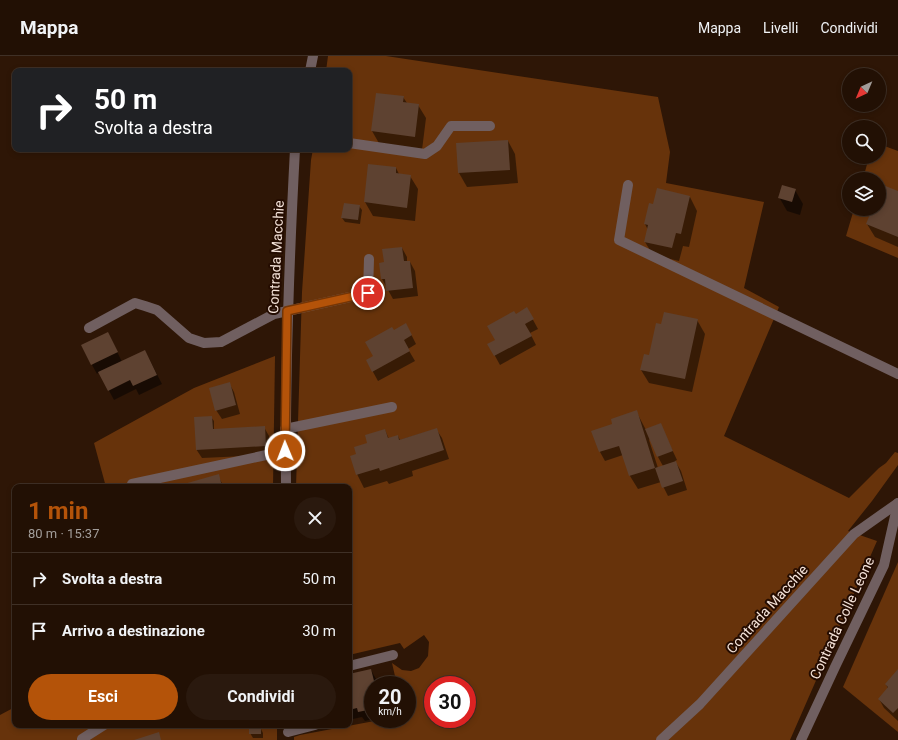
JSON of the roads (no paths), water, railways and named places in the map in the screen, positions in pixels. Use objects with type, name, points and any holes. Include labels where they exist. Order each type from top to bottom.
[{"type":"street","points":[[311,68],[313,56]]},
{"type":"street","points":[[352,144],[425,154],[437,146],[451,126],[490,126]]},
{"type":"street","name":"Contrada Macchie","points":[[286,484],[285,429],[287,311],[295,152]]},
{"type":"street","points":[[628,185],[619,240],[898,374]]},
{"type":"street","points":[[89,328],[135,303],[157,310],[189,338],[204,343],[221,342],[274,314],[368,293],[369,259]]},
{"type":"street","points":[[285,429],[392,407]]},
{"type":"street","points":[[132,484],[285,451]]},
{"type":"street","name":"Contrada Macchie","points":[[661,740],[700,704],[854,534],[898,503]]},
{"type":"street","name":"Contrada Colle Leone","points":[[801,740],[884,565],[898,503]]},
{"type":"street","points":[[352,665],[393,654]]},
{"type":"street","points":[[82,739],[99,728]]},
{"type":"street","points":[[288,732],[303,728]]}]
